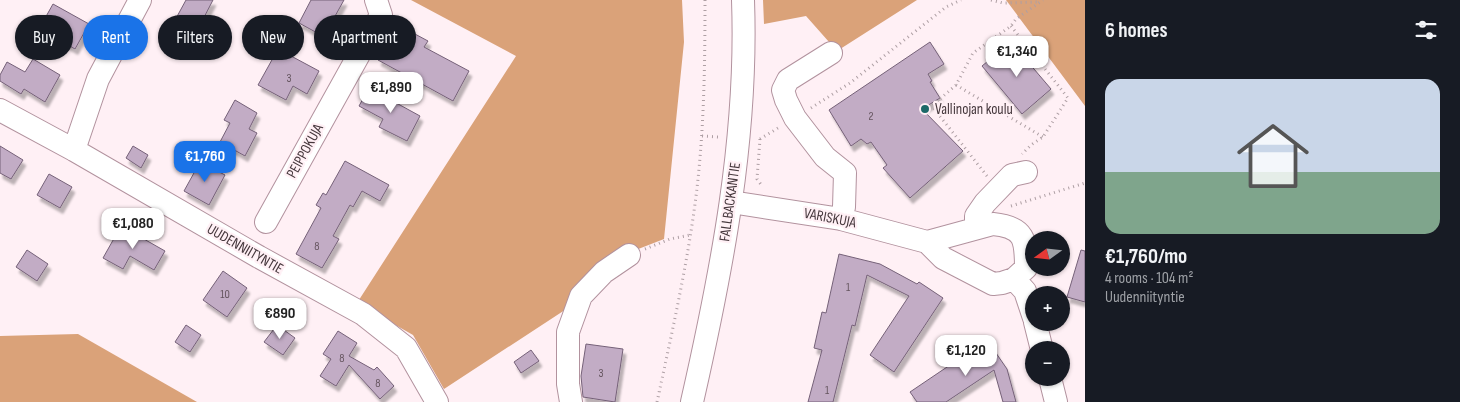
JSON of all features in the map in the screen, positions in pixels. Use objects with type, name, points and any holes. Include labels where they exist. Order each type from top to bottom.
[{"type":"street","points":[[74,150],[98,79],[140,0]]},
{"type":"street","name":"PEIPPOKUJA","points":[[266,222],[381,15],[376,0]]},
{"type":"street","name":"FALLBACKANTIE","points":[[692,402],[715,299],[731,202],[739,138],[744,33],[743,0]]},
{"type":"street","points":[[831,52],[788,80],[784,90],[786,100],[795,118],[825,157],[845,173],[844,207],[841,219]]},
{"type":"street","name":"UUDENNIITYNTIE","points":[[0,110],[363,314],[406,348],[437,402]]},
{"type":"street","points":[[976,222],[985,203],[1022,165]]},
{"type":"street","name":"VARISKUJA","points":[[731,202],[841,219],[927,242]]},
{"type":"street","points":[[976,222],[1002,225],[1020,233],[1026,245],[1026,268],[1014,279],[993,284],[943,258],[927,242],[976,222]]},
{"type":"street","points":[[571,402],[568,384],[568,332],[581,296],[604,272],[629,255]]},
{"type":"street","points":[[1014,279],[1025,291]]},
{"type":"street","points":[[1052,386],[1056,402]]},
{"type":"path","points":[[657,402],[690,235],[702,136],[705,0]]},
{"type":"path","points":[[764,188],[760,185],[758,179],[760,139],[850,83],[946,7],[961,0]]},
{"type":"path","points":[[991,0],[1003,3],[1042,1]]},
{"type":"path","points":[[989,178],[932,106],[956,85],[973,53],[1042,1]]},
{"type":"path","points":[[1011,26],[1068,98],[1042,137],[1031,145],[1022,165]]},
{"type":"path","points":[[956,85],[1042,137]]},
{"type":"path","points":[[976,222],[1085,183]]},
{"type":"path","points":[[629,255],[670,239],[690,235]]},
{"type":"shaded area","points":[[411,0],[682,0],[684,42],[664,239],[628,253],[574,304],[444,389],[413,335],[357,303],[516,56]]},
{"type":"shaded area","points":[[763,0],[917,0],[837,51],[806,16],[764,24]]},
{"type":"shaded area","points":[[1006,0],[1085,0],[1085,106]]},
{"type":"shaded area","points":[[78,334],[197,402],[0,402],[0,336]]},
{"type":"building","points":[[186,0],[213,0],[205,15],[178,15]]},
{"type":"building","points":[[311,0],[344,0],[336,15],[314,15],[314,31],[304,26],[303,15]]},
{"type":"building","points":[[53,4],[73,15],[47,15]]},
{"type":"building","points":[[73,15],[83,21],[83,35],[75,49],[73,48]]},
{"type":"building","points":[[416,35],[428,41],[424,47],[469,71],[453,101],[378,60],[416,60]]},
{"type":"building","points":[[930,42],[944,64],[928,74],[932,81],[930,82],[940,98],[922,109],[963,151],[910,198],[883,168],[887,165],[871,142],[867,144],[861,139],[851,146],[829,110]]},
{"type":"building","points":[[1011,42],[1051,89],[1022,114],[982,66]]},
{"type":"building","points":[[32,60],[35,60],[60,75],[45,102],[24,89],[21,94],[0,81],[0,75],[7,62],[25,72]]},
{"type":"building","points":[[272,60],[298,60],[319,71],[307,94],[293,86],[286,100],[258,85]]},
{"type":"building","points":[[369,88],[420,116],[407,141],[379,127],[383,119],[359,106]]},
{"type":"building","points":[[235,100],[257,113],[249,129],[257,133],[245,156],[220,142],[230,123],[224,120]]},
{"type":"building","points":[[0,146],[23,160],[11,179],[0,173]]},
{"type":"building","points":[[133,146],[148,155],[141,168],[126,158]]},
{"type":"building","points":[[345,161],[389,185],[380,201],[362,191],[353,207],[350,205],[333,236],[339,239],[322,268],[296,254],[321,208],[316,205],[323,193],[326,195]]},
{"type":"building","points":[[200,162],[225,175],[209,205],[184,191]]},
{"type":"building","points":[[49,174],[72,187],[60,208],[37,195]]},
{"type":"building","points":[[121,226],[165,251],[154,270],[130,256],[123,269],[103,258]]},
{"type":"building","points":[[27,250],[48,264],[37,281],[16,267]]},
{"type":"building","points":[[1081,250],[1085,251],[1085,302],[1070,298],[1070,287]]},
{"type":"building","points":[[839,254],[880,264],[917,284],[919,282],[943,298],[894,372],[870,355],[909,296],[867,275],[855,326],[852,325],[833,402],[808,402],[822,350],[814,348],[822,312],[826,313]]},
{"type":"building","points":[[223,271],[247,288],[227,317],[203,300]]},
{"type":"building","points":[[186,325],[201,335],[190,352],[175,342]]},
{"type":"building","points":[[277,325],[295,338],[283,355],[264,342]]},
{"type":"building","points":[[338,331],[357,343],[349,356],[374,370],[377,367],[394,386],[380,399],[349,365],[336,386],[320,376],[331,359],[323,354]]},
{"type":"building","points":[[987,340],[1007,369],[1016,402],[1003,402],[994,370],[946,402],[917,402],[910,392]]},
{"type":"building","points":[[586,344],[623,349],[615,402],[583,397],[581,376]]},
{"type":"building","points":[[531,350],[539,361],[521,373],[514,362]]},
{"type":"place","name":"Vallinojan koulu","points":[[925,109]]}]
